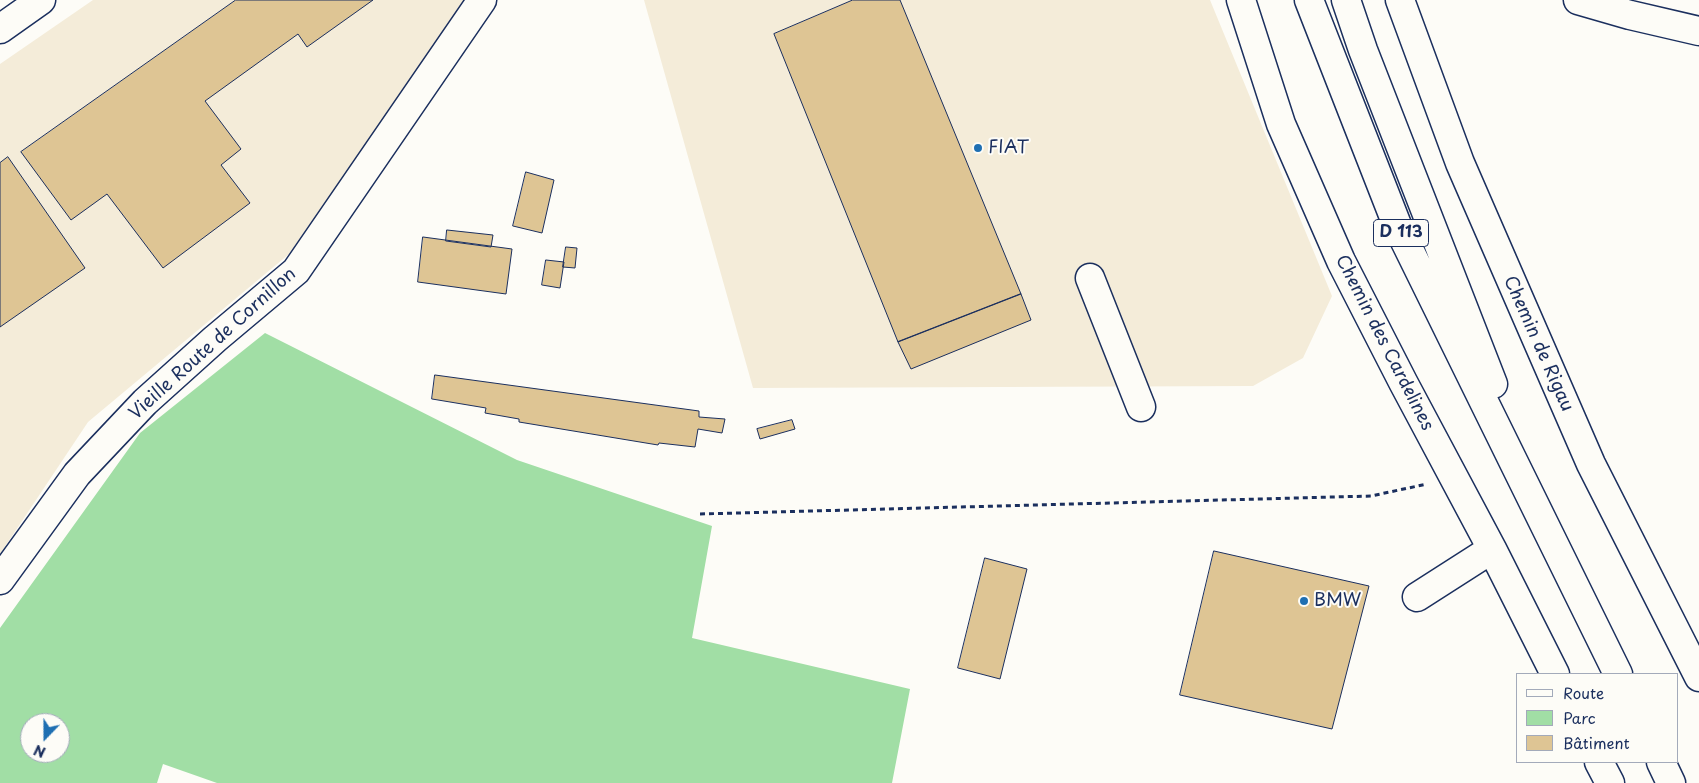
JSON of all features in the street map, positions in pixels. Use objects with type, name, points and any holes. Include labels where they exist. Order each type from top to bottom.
[{"type":"street","points":[[0,28],[41,0]]},
{"type":"street","name":"Vieille Route de Cornillon","points":[[0,580],[77,474],[138,409],[215,339],[296,271],[482,0]]},
{"type":"street","name":"Chemin des Cardelines","points":[[1241,0],[1281,124],[1341,261],[1492,549],[1554,673]]},
{"type":"street","name":"D 113","points":[[1309,0],[1397,225],[1618,673]]},
{"type":"street","name":"D 113","points":[[1346,0],[1504,413],[1511,458]]},
{"type":"street","name":"Chemin de Rigau","points":[[1400,0],[1460,163],[1583,447],[1699,677]]},
{"type":"street","points":[[1578,0],[1630,15],[1699,31]]},
{"type":"street","points":[[1090,278],[1141,407]]},
{"type":"street","points":[[1417,597],[1492,549]]},
{"type":"street","points":[[1600,763],[1610,783]]},
{"type":"street","points":[[1662,763],[1672,783]]},
{"type":"path","points":[[700,514],[1371,496],[1454,478]]},
{"type":"shaded area","points":[[93,0],[465,0],[289,254],[88,422],[0,554],[0,64]]},
{"type":"shaded area","name":"FIAT","points":[[644,0],[1210,0],[1332,296],[1303,358],[1253,386],[753,388]]},
{"type":"green space","points":[[265,333],[517,460],[712,526],[692,638],[910,689],[892,783],[217,783],[163,764],[157,783],[0,783],[0,628],[140,433]]},
{"type":"building","points":[[236,0],[373,0],[307,47],[298,34],[205,101],[241,149],[221,165],[250,203],[163,268],[107,194],[71,220],[21,152]]},
{"type":"building","points":[[853,0],[900,0],[1021,294],[898,342],[774,34]]},
{"type":"building","points":[[8,157],[85,268],[0,327],[0,163]]},
{"type":"building","points":[[526,172],[554,180],[542,233],[513,226]]},
{"type":"building","points":[[447,230],[493,235],[491,247],[446,241]]},
{"type":"building","points":[[423,237],[512,249],[506,294],[418,282]]},
{"type":"building","points":[[566,247],[577,248],[575,268],[563,267]]},
{"type":"building","points":[[546,260],[564,262],[560,288],[542,285]]},
{"type":"building","points":[[1021,294],[1031,320],[911,369],[898,342]]},
{"type":"building","points":[[435,375],[699,411],[699,417],[725,419],[722,433],[698,429],[695,447],[659,443],[658,445],[519,422],[519,419],[485,413],[486,408],[432,399]]},
{"type":"building","points":[[792,420],[795,429],[760,439],[757,429]]},
{"type":"building","points":[[1214,551],[1369,586],[1332,729],[1180,695]]},
{"type":"building","points":[[985,558],[1027,569],[1000,679],[958,668]]},
{"type":"place","name":"FIAT","points":[[978,148]]},
{"type":"place","name":"BMW","points":[[1304,601]]}]
